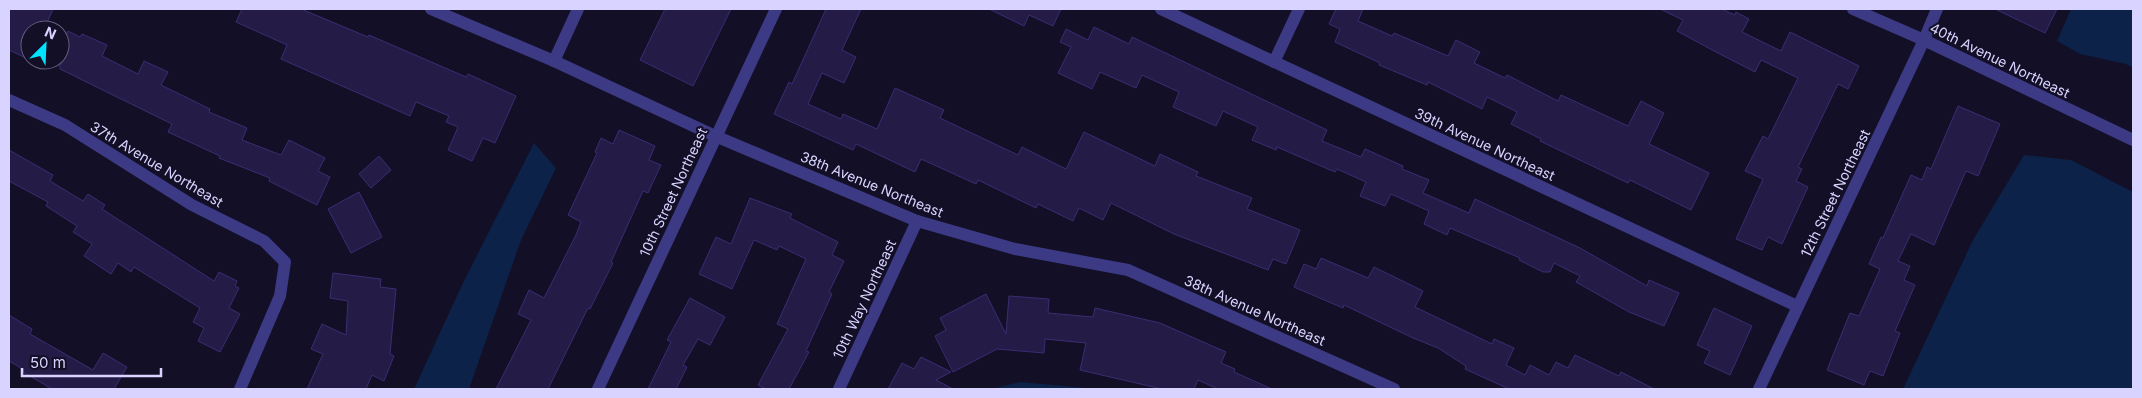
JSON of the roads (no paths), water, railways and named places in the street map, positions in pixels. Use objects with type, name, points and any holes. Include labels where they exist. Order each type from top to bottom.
[{"type":"street","name":"38th Avenue Northeast","points":[[431,9],[554,61],[715,136],[917,221],[1015,249],[1128,270],[1394,389]]},
{"type":"street","points":[[554,61],[578,9]]},
{"type":"street","name":"10th Street Northeast","points":[[598,389],[776,9]]},
{"type":"street","name":"39th Avenue Northeast","points":[[1161,9],[1797,306]]},
{"type":"street","points":[[1274,62],[1299,9]]},
{"type":"street","name":"40th Avenue Northeast","points":[[1852,9],[1924,40],[2133,140]]},
{"type":"street","name":"12th Street Northeast","points":[[1758,389],[1937,9]]},
{"type":"street","name":"37th Avenue Northeast","points":[[9,100],[65,125],[192,205],[264,242],[285,262],[280,296],[240,389]]},
{"type":"street","name":"10th Way Northeast","points":[[839,389],[917,221]]},
{"type":"water","points":[[2071,9],[2133,9],[2133,68],[2126,64],[2080,54],[2057,41]]},
{"type":"water","points":[[534,143],[556,168],[521,240],[469,389],[414,389],[462,285]]},
{"type":"water","points":[[2024,155],[2071,160],[2133,192],[2133,389],[1903,389],[1973,240]]},
{"type":"water","points":[[1020,382],[1098,389],[992,389]]}]
